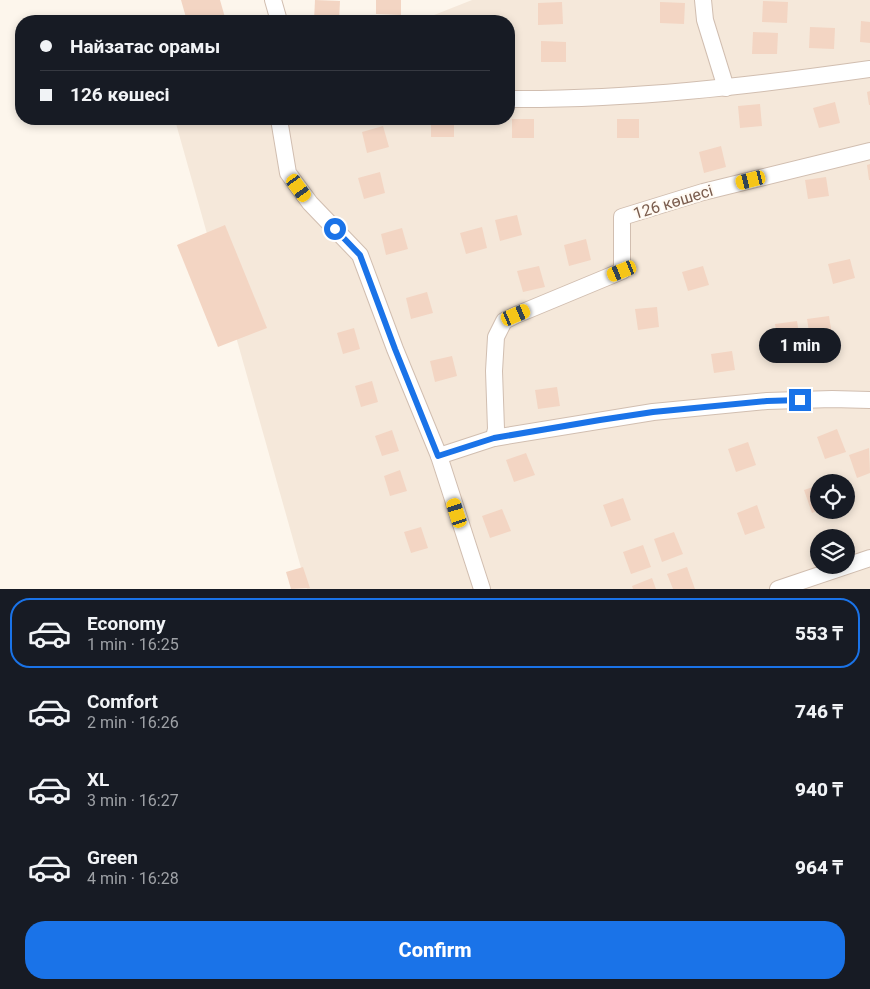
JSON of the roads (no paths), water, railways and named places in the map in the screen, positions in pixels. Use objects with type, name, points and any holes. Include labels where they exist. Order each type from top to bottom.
[{"type":"street","points":[[273,0],[277,15]]},
{"type":"street","points":[[703,0],[704,20],[726,88]]},
{"type":"street","points":[[515,99],[568,100],[674,94],[870,69]]},
{"type":"street","points":[[280,125],[288,173],[310,203],[360,255],[438,456],[482,589]]},
{"type":"street","name":"126 көшесі","points":[[494,438],[496,429],[494,371],[496,337],[504,321],[622,271],[622,217],[703,192],[870,151]]},
{"type":"street","points":[[438,456],[494,438],[663,411],[767,401],[870,400]]},
{"type":"street","points":[[778,589],[870,558]]}]
